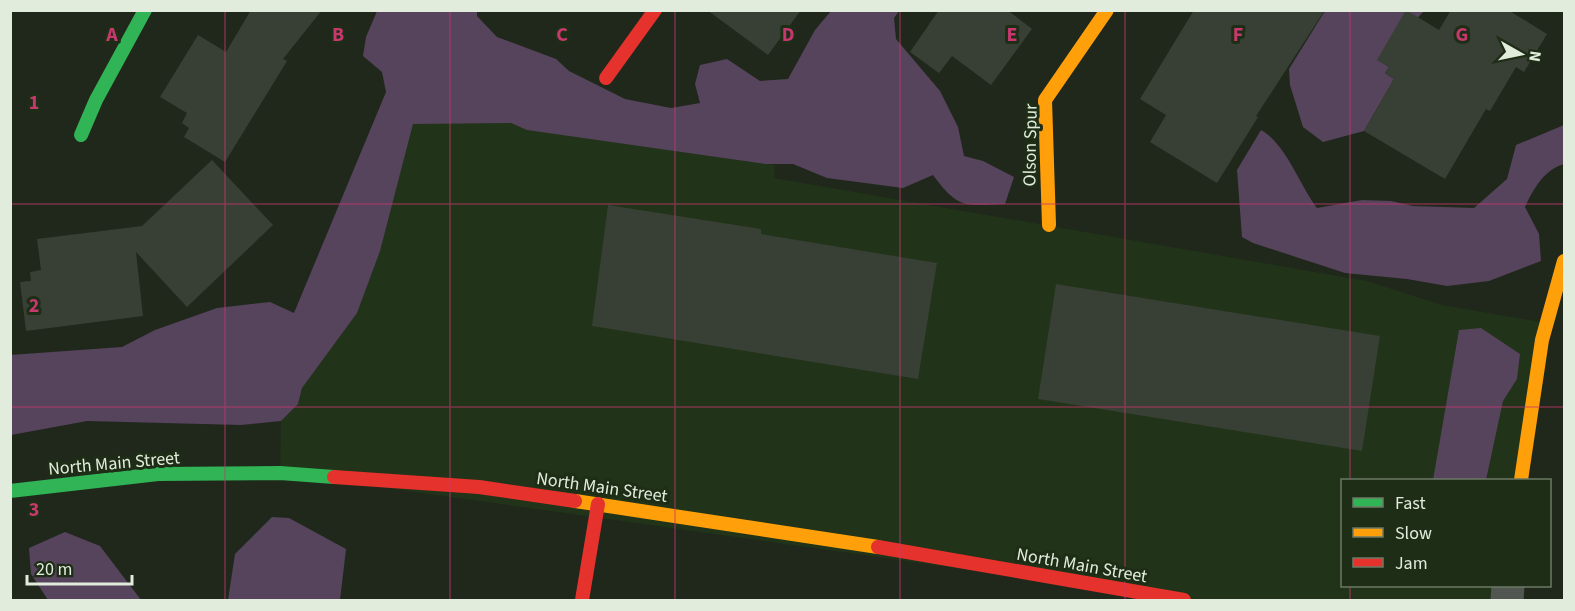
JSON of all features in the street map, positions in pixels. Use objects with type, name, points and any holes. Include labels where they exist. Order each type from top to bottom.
[{"type":"main road","points":[[81,135],[96,100],[145,10]]},
{"type":"main road","points":[[606,78],[655,10]]},
{"type":"main road","name":"Olson Spur","points":[[1048,225],[1045,100],[1107,10]]},
{"type":"main road","points":[[1521,479],[1542,346],[1558,275],[1564,261]]},
{"type":"main road","name":"North Main Street","points":[[10,491],[158,474],[280,473],[479,487],[796,533],[1184,600]]},
{"type":"main road","points":[[582,600],[598,504]]},
{"type":"shaded area","points":[[377,11],[477,11],[477,16],[497,37],[556,59],[569,71],[625,99],[671,108],[700,103],[695,84],[700,65],[727,59],[760,81],[788,79],[815,30],[831,11],[899,11],[894,18],[896,39],[940,91],[958,127],[964,156],[983,161],[1014,177],[1005,204],[971,205],[956,200],[933,175],[903,188],[827,178],[793,164],[765,164],[527,130],[511,123],[413,124],[380,251],[357,313],[302,388],[298,404],[281,421],[241,425],[87,421],[11,435],[10,355],[122,347],[155,330],[217,308],[270,302],[294,313],[386,92],[382,72],[363,56],[366,37]]},
{"type":"shaded area","points":[[1325,11],[1424,11],[1378,60],[1389,67],[1385,73],[1394,79],[1364,131],[1323,142],[1303,127],[1290,85],[1289,69]]},
{"type":"shaded area","points":[[410,106],[511,123],[533,130],[775,165],[774,178],[1367,281],[1442,305],[1547,323],[1521,479],[1341,479],[1341,587],[1508,587],[1507,600],[1184,600],[280,473],[281,421],[298,404],[306,374]]},
{"type":"shaded area","points":[[1564,125],[1564,164],[1545,175],[1525,207],[1539,234],[1541,261],[1489,281],[1447,286],[1407,279],[1345,273],[1253,243],[1242,237],[1237,170],[1261,130],[1278,145],[1317,208],[1362,200],[1391,201],[1413,206],[1474,208],[1507,179],[1516,145]]},
{"type":"shaded area","points":[[1481,328],[1520,354],[1517,379],[1503,401],[1486,479],[1433,479],[1459,330]]},
{"type":"shaded area","points":[[272,517],[289,518],[346,549],[340,600],[228,600],[235,554]]},
{"type":"shaded area","points":[[65,532],[100,546],[141,600],[48,600],[31,574],[29,548]]},
{"type":"building","points":[[251,10],[322,10],[283,59],[287,61],[225,162],[184,137],[189,128],[182,123],[187,113],[160,97],[198,35],[226,52]]},
{"type":"building","points":[[707,10],[801,10],[768,55]]},
{"type":"building","points":[[939,10],[1007,10],[1032,29],[991,85],[952,56],[939,73],[910,52]]},
{"type":"building","points":[[1194,10],[1325,10],[1256,116],[1258,117],[1217,183],[1150,142],[1166,115],[1140,99]]},
{"type":"building","points":[[1406,10],[1439,30],[1451,10],[1508,10],[1547,34],[1524,72],[1516,67],[1490,111],[1486,109],[1445,179],[1364,131],[1394,79],[1385,73],[1389,67],[1377,60]]},
{"type":"building","points":[[212,160],[273,225],[187,307],[136,252],[143,316],[26,331],[20,282],[31,281],[30,272],[41,270],[37,239],[142,226]]},
{"type":"building","points":[[608,205],[761,229],[761,234],[937,263],[918,379],[592,326]]},
{"type":"building","points":[[1056,284],[1380,336],[1362,451],[1038,399]]},
{"type":"traffic: fast","points":[[81,135],[96,100],[145,10]]},
{"type":"traffic: fast","points":[[10,491],[158,474],[280,473],[334,477]]},
{"type":"traffic: slow","points":[[1049,225],[1045,100],[1107,10]]},
{"type":"traffic: slow","points":[[1521,479],[1542,340],[1564,261]]},
{"type":"traffic: slow","points":[[575,501],[878,547]]},
{"type":"traffic: jam","points":[[606,78],[655,10]]},
{"type":"traffic: jam","points":[[334,477],[479,487],[575,501]]},
{"type":"traffic: jam","points":[[582,600],[598,504]]},
{"type":"traffic: jam","points":[[878,547],[1184,600]]}]
